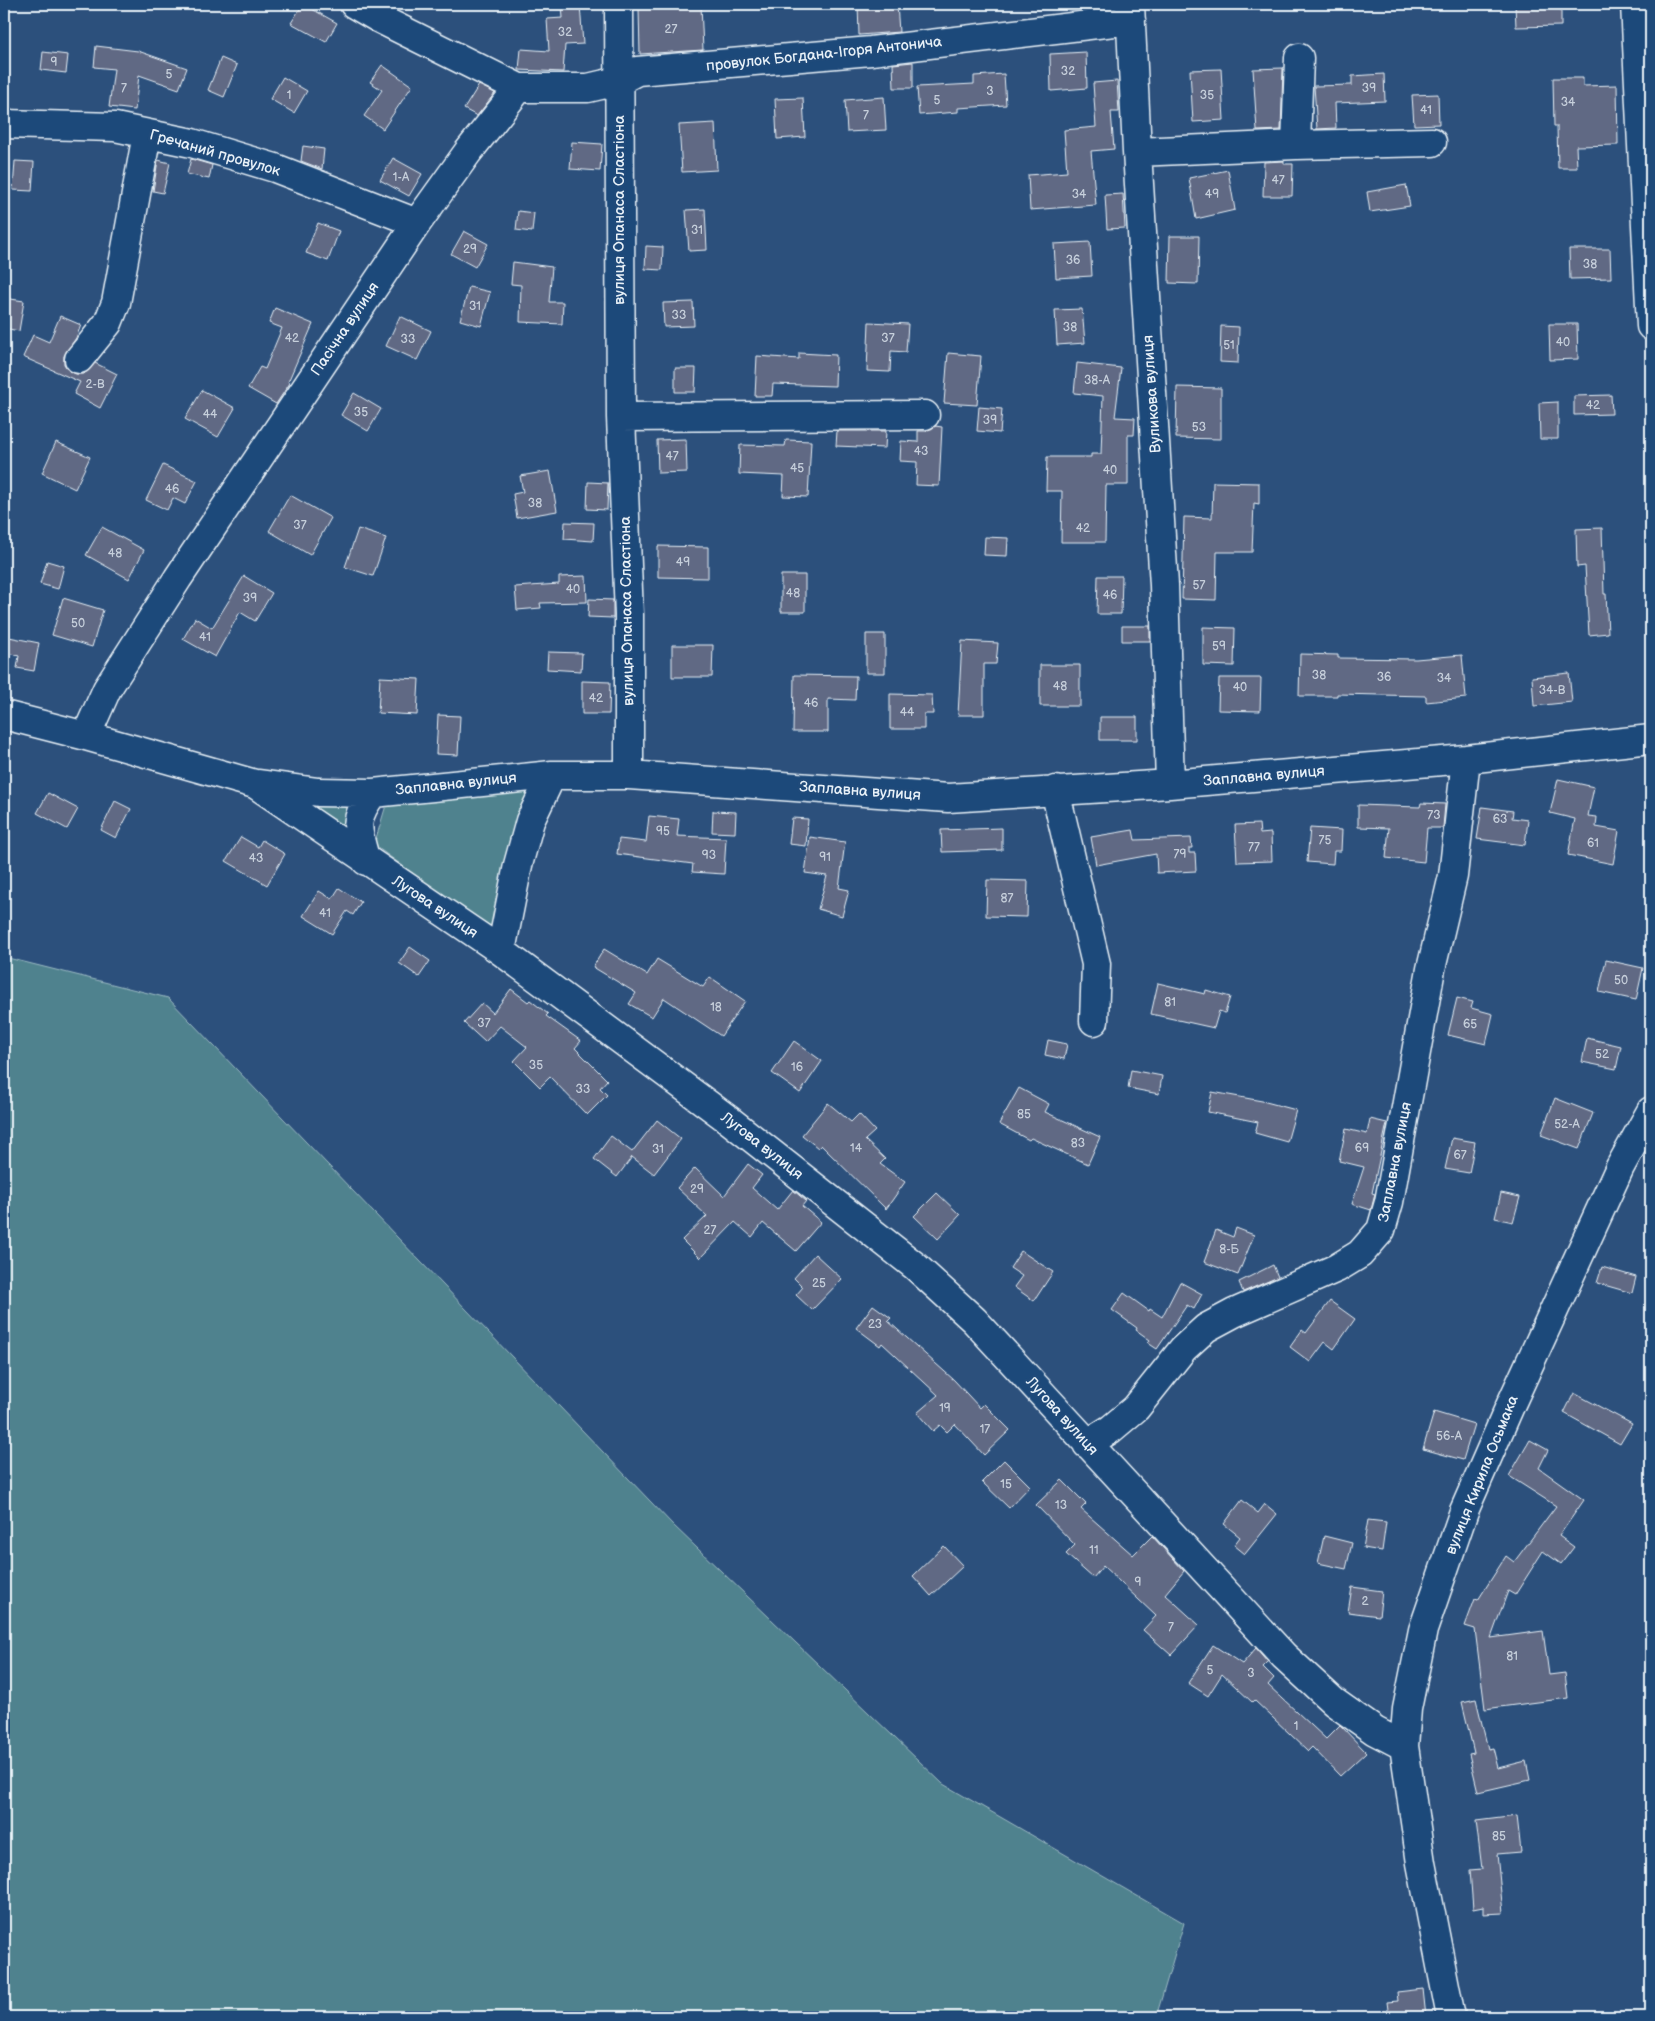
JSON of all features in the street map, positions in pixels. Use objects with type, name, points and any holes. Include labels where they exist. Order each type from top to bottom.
[{"type":"street","points":[[354,4],[378,18],[519,88]]},
{"type":"street","name":"вулиця Опанаса Сластіона","points":[[619,4],[621,417],[629,615],[629,775]]},
{"type":"street","points":[[1635,4],[1651,326]]},
{"type":"street","name":"провулок Богдана-Ігоря Антонича","points":[[519,88],[588,88],[618,81],[637,71],[872,50],[1131,12]]},
{"type":"street","name":"Вуликова вулиця","points":[[1131,12],[1137,152],[1163,575],[1170,784]]},
{"type":"street","points":[[1296,145],[1300,58]]},
{"type":"street","name":"Пасічна вулиця","points":[[86,736],[107,689],[168,593],[417,223],[468,152],[519,88]]},
{"type":"street","name":"Гречаний провулок","points":[[4,124],[115,127],[192,143],[275,168],[417,223]]},
{"type":"street","points":[[78,359],[108,323],[116,303],[147,134]]},
{"type":"street","points":[[1137,152],[1296,145],[1432,142]]},
{"type":"street","points":[[621,417],[925,414]]},
{"type":"street","name":"Лугова вулиця","points":[[4,715],[255,784],[501,951],[729,1120],[916,1266],[974,1320],[1284,1656],[1334,1702],[1375,1731],[1404,1746]]},
{"type":"street","name":"Заплавна вулиця","points":[[255,784],[318,792],[373,793],[552,775],[629,775],[948,798],[1170,784],[1466,759],[1651,739]]},
{"type":"street","name":"Заплавна вулиця","points":[[1087,1444],[1111,1429],[1136,1408],[1183,1349],[1206,1328],[1234,1313],[1337,1268],[1360,1254],[1381,1230],[1389,1202],[1431,969],[1452,876],[1466,759]]},
{"type":"street","points":[[501,951],[518,865],[530,821],[552,775]]},
{"type":"street","points":[[1055,790],[1096,964],[1094,1021]]},
{"type":"street","points":[[366,861],[357,830],[361,808],[373,793]]},
{"type":"street","name":"вулиця Кирила Осьмака","points":[[1451,2017],[1421,1863],[1404,1746],[1406,1709],[1423,1630],[1464,1511],[1510,1406],[1620,1167],[1651,1111]]},
{"type":"green space","points":[[529,789],[492,931],[374,845],[387,802]]},
{"type":"green space","points":[[307,802],[356,803],[349,831]]},
{"type":"green space","points":[[4,957],[168,998],[673,1525],[943,1784],[1184,1923],[1156,2017],[4,2017]]},
{"type":"building","points":[[303,4],[337,23],[326,42],[291,23]]},
{"type":"building","points":[[858,4],[897,4],[899,32],[859,35]]},
{"type":"building","points":[[1515,4],[1561,4],[1561,26],[1516,27]]},
{"type":"building","points":[[580,5],[583,44],[565,45],[563,72],[519,70],[521,49],[549,51],[547,19],[563,18],[562,6]]},
{"type":"building","points":[[701,5],[703,50],[640,54],[639,9]]},
{"type":"building","points":[[96,46],[138,51],[187,68],[179,89],[139,75],[135,110],[109,107],[114,69],[94,67]]},
{"type":"building","points":[[43,52],[68,55],[66,73],[41,70]]},
{"type":"building","points":[[1086,52],[1087,88],[1051,91],[1050,54]]},
{"type":"building","points":[[221,58],[237,65],[224,97],[208,90]]},
{"type":"building","points":[[913,62],[913,88],[894,88],[893,64]]},
{"type":"building","points":[[382,65],[412,86],[383,129],[364,116],[382,90],[370,82]]},
{"type":"building","points":[[1283,68],[1281,130],[1257,131],[1253,69]]},
{"type":"building","points":[[1221,69],[1224,120],[1193,122],[1190,70]]},
{"type":"building","points":[[1004,74],[1006,105],[958,108],[958,112],[919,115],[917,87],[974,84],[974,76]]},
{"type":"building","points":[[1384,74],[1385,101],[1335,103],[1336,128],[1317,129],[1314,86],[1352,85],[1352,76]]},
{"type":"building","points":[[283,77],[307,91],[294,113],[270,99]]},
{"type":"building","points":[[1553,78],[1583,78],[1583,86],[1617,85],[1618,145],[1576,146],[1577,168],[1558,168],[1557,126],[1554,126]]},
{"type":"building","points":[[1117,81],[1119,112],[1111,112],[1114,149],[1091,151],[1096,205],[1030,210],[1028,175],[1067,172],[1064,130],[1096,127],[1093,83]]},
{"type":"building","points":[[479,85],[495,93],[477,116],[464,109]]},
{"type":"building","points":[[1438,94],[1439,124],[1414,125],[1412,95]]},
{"type":"building","points":[[884,97],[886,130],[847,132],[845,100]]},
{"type":"building","points":[[803,98],[805,137],[777,139],[775,99]]},
{"type":"building","points":[[715,123],[717,170],[682,172],[679,125]]},
{"type":"building","points":[[572,142],[602,144],[600,171],[570,169]]},
{"type":"building","points":[[303,146],[324,149],[322,169],[301,161]]},
{"type":"building","points":[[393,158],[422,174],[409,196],[380,180]]},
{"type":"building","points":[[191,159],[212,165],[209,179],[187,174]]},
{"type":"building","points":[[158,160],[170,163],[163,193],[153,191]]},
{"type":"building","points":[[15,161],[34,162],[32,191],[13,190]]},
{"type":"building","points":[[1284,161],[1284,164],[1293,164],[1292,196],[1263,196],[1264,162]]},
{"type":"building","points":[[1228,170],[1235,210],[1196,219],[1189,178]]},
{"type":"building","points":[[1406,185],[1410,206],[1370,212],[1367,192]]},
{"type":"building","points":[[1123,194],[1125,228],[1107,229],[1105,195]]},
{"type":"building","points":[[705,209],[707,250],[689,251],[686,210]]},
{"type":"building","points":[[518,211],[534,213],[532,232],[516,230]]},
{"type":"building","points":[[318,223],[339,231],[328,261],[306,253]]},
{"type":"building","points":[[464,231],[488,244],[475,267],[451,254]]},
{"type":"building","points":[[1170,236],[1199,236],[1198,284],[1169,283]]},
{"type":"building","points":[[1090,242],[1092,276],[1056,278],[1054,244]]},
{"type":"building","points":[[646,246],[663,247],[662,270],[645,269]]},
{"type":"building","points":[[1569,249],[1610,249],[1611,278],[1570,279]]},
{"type":"building","points":[[513,262],[552,267],[549,302],[563,302],[562,324],[520,322],[521,285],[511,284]]},
{"type":"building","points":[[469,287],[490,292],[481,326],[460,320]]},
{"type":"building","points":[[4,298],[24,301],[19,331],[4,328]]},
{"type":"building","points":[[693,302],[694,326],[664,327],[663,303]]},
{"type":"building","points":[[275,308],[313,324],[288,382],[290,383],[276,404],[248,388],[260,367],[265,369],[282,328],[269,323]]},
{"type":"building","points":[[1082,309],[1085,343],[1057,345],[1055,310]]},
{"type":"building","points":[[60,316],[81,325],[76,338],[64,356],[64,364],[69,371],[76,374],[84,374],[95,363],[117,374],[100,408],[74,394],[80,382],[23,357],[33,335],[49,342]]},
{"type":"building","points":[[400,316],[431,331],[417,360],[386,346]]},
{"type":"building","points":[[869,322],[908,324],[906,352],[891,351],[890,372],[867,371]]},
{"type":"building","points":[[1549,324],[1577,324],[1578,359],[1550,360]]},
{"type":"building","points":[[1221,326],[1239,327],[1238,363],[1220,362]]},
{"type":"building","points":[[799,353],[836,355],[835,386],[773,384],[772,396],[755,396],[757,356],[799,359]]},
{"type":"building","points":[[948,353],[981,356],[977,405],[944,403]]},
{"type":"building","points":[[1077,363],[1121,368],[1115,417],[1135,418],[1134,435],[1128,435],[1128,485],[1106,485],[1105,542],[1061,542],[1062,491],[1046,491],[1047,457],[1091,457],[1091,454],[1101,454],[1103,396],[1074,393]]},
{"type":"building","points":[[675,368],[696,368],[695,392],[675,392]]},
{"type":"building","points":[[1177,387],[1221,388],[1221,439],[1176,438]]},
{"type":"building","points":[[202,390],[235,408],[218,437],[185,419]]},
{"type":"building","points":[[354,393],[381,409],[368,431],[341,415]]},
{"type":"building","points":[[1611,395],[1612,414],[1574,415],[1574,396]]},
{"type":"building","points":[[1558,402],[1558,439],[1540,439],[1539,403]]},
{"type":"building","points":[[979,407],[1002,409],[1000,433],[977,431]]},
{"type":"building","points":[[935,426],[942,427],[939,486],[916,485],[917,462],[900,461],[901,441],[918,442],[918,431],[926,431]]},
{"type":"building","points":[[837,431],[886,431],[885,448],[836,446]]},
{"type":"building","points":[[686,439],[687,472],[658,473],[657,440]]},
{"type":"building","points":[[786,440],[811,441],[808,497],[783,496],[784,476],[739,474],[740,445],[785,446]]},
{"type":"building","points":[[56,442],[90,457],[75,489],[42,473]]},
{"type":"building","points":[[163,465],[197,481],[185,504],[173,498],[167,510],[146,500]]},
{"type":"building","points":[[550,471],[557,511],[517,518],[513,494],[523,492],[520,476]]},
{"type":"building","points":[[588,482],[608,483],[607,510],[587,509]]},
{"type":"building","points":[[1213,482],[1259,483],[1259,504],[1254,503],[1252,552],[1217,552],[1216,600],[1182,599],[1184,517],[1212,518]]},
{"type":"building","points":[[290,495],[331,518],[310,555],[269,531]]},
{"type":"building","points":[[565,522],[594,523],[593,541],[564,539]]},
{"type":"building","points":[[102,527],[144,550],[129,579],[86,555]]},
{"type":"building","points":[[1602,528],[1604,594],[1606,594],[1608,633],[1589,635],[1585,566],[1577,567],[1576,529]]},
{"type":"building","points":[[358,529],[386,538],[373,576],[345,567]]},
{"type":"building","points":[[985,537],[1008,538],[1007,556],[984,555]]},
{"type":"building","points":[[658,546],[708,547],[708,578],[658,577]]},
{"type":"building","points":[[47,561],[64,566],[58,589],[40,584]]},
{"type":"building","points":[[781,575],[805,575],[805,612],[781,612]]},
{"type":"building","points":[[244,576],[272,593],[255,621],[240,612],[215,657],[183,639],[195,618],[212,628]]},
{"type":"building","points":[[586,576],[587,602],[540,603],[541,608],[517,610],[515,587],[559,584],[559,577]]},
{"type":"building","points":[[1098,576],[1122,576],[1121,614],[1097,614]]},
{"type":"building","points":[[63,598],[103,610],[92,647],[52,635]]},
{"type":"building","points":[[589,599],[613,600],[613,618],[588,617]]},
{"type":"building","points":[[1122,626],[1150,626],[1150,641],[1122,641]]},
{"type":"building","points":[[1203,627],[1235,628],[1234,666],[1203,665]]},
{"type":"building","points":[[866,634],[885,634],[885,673],[866,673]]},
{"type":"building","points":[[4,636],[39,643],[34,671],[17,668],[19,656],[4,652]]},
{"type":"building","points":[[962,641],[998,643],[996,664],[984,664],[984,715],[958,715]]},
{"type":"building","points":[[672,645],[713,645],[712,677],[672,677]]},
{"type":"building","points":[[548,652],[582,653],[581,671],[547,669]]},
{"type":"building","points":[[1300,654],[1338,655],[1338,658],[1416,659],[1462,655],[1466,698],[1426,702],[1426,696],[1337,694],[1337,696],[1299,696]]},
{"type":"building","points":[[1040,665],[1080,665],[1080,706],[1040,706]]},
{"type":"building","points":[[1569,673],[1572,702],[1534,706],[1532,677]]},
{"type":"building","points":[[794,675],[856,676],[855,700],[828,699],[828,732],[793,732]]},
{"type":"building","points":[[380,677],[419,679],[417,715],[378,713]]},
{"type":"building","points":[[1219,678],[1261,678],[1260,711],[1218,710]]},
{"type":"building","points":[[582,681],[610,682],[609,714],[582,714]]},
{"type":"building","points":[[890,694],[932,695],[933,714],[924,714],[924,729],[890,729]]},
{"type":"building","points":[[438,715],[460,716],[458,755],[436,754]]},
{"type":"building","points":[[1100,717],[1137,717],[1137,740],[1100,740]]},
{"type":"building","points":[[1558,779],[1594,787],[1588,816],[1597,817],[1596,827],[1619,831],[1613,864],[1568,855],[1575,819],[1550,813]]},
{"type":"building","points":[[48,793],[78,809],[67,829],[37,813]]},
{"type":"building","points":[[115,801],[131,809],[116,838],[101,830]]},
{"type":"building","points":[[1421,803],[1445,804],[1443,828],[1427,828],[1424,862],[1386,858],[1389,828],[1358,827],[1358,805],[1420,807]]},
{"type":"building","points":[[1482,807],[1513,811],[1512,818],[1528,820],[1525,845],[1477,839]]},
{"type":"building","points":[[713,811],[736,812],[735,833],[712,832]]},
{"type":"building","points":[[649,816],[679,819],[677,836],[726,838],[724,874],[692,872],[693,864],[617,854],[619,839],[646,842]]},
{"type":"building","points":[[792,818],[808,819],[806,846],[789,844]]},
{"type":"building","points":[[1259,824],[1260,834],[1271,833],[1272,861],[1237,862],[1235,825]]},
{"type":"building","points":[[1002,828],[1002,850],[942,852],[941,830]]},
{"type":"building","points":[[1310,828],[1342,830],[1341,851],[1334,851],[1333,864],[1307,862]]},
{"type":"building","points":[[1133,830],[1135,840],[1191,838],[1192,848],[1189,848],[1189,853],[1195,853],[1196,871],[1157,873],[1156,854],[1096,865],[1091,837]]},
{"type":"building","points":[[241,837],[258,847],[262,840],[285,854],[267,885],[226,861]]},
{"type":"building","points":[[810,837],[845,842],[839,888],[849,890],[842,916],[818,909],[827,876],[805,873]]},
{"type":"building","points":[[987,880],[1028,881],[1027,917],[986,916]]},
{"type":"building","points":[[339,888],[361,902],[353,915],[347,911],[332,934],[303,916],[319,891],[332,899]]},
{"type":"building","points":[[410,947],[430,961],[419,977],[399,963]]},
{"type":"building","points":[[604,949],[647,975],[657,959],[703,987],[710,977],[745,1001],[721,1036],[664,998],[652,1017],[629,1004],[636,993],[593,967]]},
{"type":"building","points":[[1606,960],[1643,968],[1636,1000],[1599,992]]},
{"type":"building","points":[[1158,983],[1205,994],[1206,990],[1230,997],[1225,1013],[1219,1011],[1214,1028],[1151,1014]]},
{"type":"building","points":[[511,989],[528,1002],[530,1000],[548,1014],[546,1016],[581,1041],[575,1048],[607,1080],[600,1088],[607,1095],[587,1115],[550,1077],[540,1087],[514,1061],[527,1047],[500,1026],[485,1042],[464,1023],[482,1003],[493,1013]]},
{"type":"building","points":[[1457,998],[1473,1002],[1471,1008],[1493,1014],[1486,1044],[1448,1035]]},
{"type":"building","points":[[1587,1038],[1621,1046],[1616,1069],[1582,1062]]},
{"type":"building","points":[[1048,1040],[1067,1044],[1064,1059],[1045,1055]]},
{"type":"building","points":[[794,1041],[822,1061],[800,1093],[772,1073]]},
{"type":"building","points":[[1131,1070],[1162,1076],[1159,1094],[1128,1088]]},
{"type":"building","points":[[1019,1088],[1049,1104],[1045,1112],[1100,1137],[1088,1164],[1031,1138],[1029,1140],[999,1124]]},
{"type":"building","points":[[1212,1092],[1262,1101],[1296,1110],[1287,1142],[1255,1133],[1258,1122],[1208,1112]]},
{"type":"building","points":[[1555,1098],[1593,1113],[1579,1149],[1541,1135]]},
{"type":"building","points":[[828,1103],[851,1122],[859,1114],[875,1131],[865,1140],[885,1159],[880,1164],[905,1182],[886,1209],[821,1145],[818,1148],[802,1135]]},
{"type":"building","points":[[1370,1119],[1387,1123],[1372,1193],[1375,1194],[1371,1210],[1352,1204],[1364,1167],[1339,1161],[1346,1129],[1367,1134]]},
{"type":"building","points":[[657,1120],[681,1139],[654,1174],[632,1157],[617,1177],[594,1159],[611,1136],[632,1152]]},
{"type":"building","points":[[1452,1138],[1475,1142],[1469,1173],[1445,1169]]},
{"type":"building","points":[[748,1164],[762,1175],[752,1188],[777,1210],[793,1190],[806,1201],[802,1206],[821,1222],[796,1251],[763,1223],[752,1237],[735,1222],[700,1258],[682,1240],[707,1216],[677,1188],[695,1168],[724,1196]]},
{"type":"building","points":[[937,1193],[960,1215],[938,1239],[914,1216]]},
{"type":"building","points":[[1501,1193],[1520,1197],[1513,1222],[1495,1218]]},
{"type":"building","points":[[1236,1228],[1254,1235],[1238,1275],[1204,1262],[1216,1230],[1233,1237]]},
{"type":"building","points":[[1021,1251],[1053,1272],[1034,1301],[1014,1287],[1022,1276],[1010,1268]]},
{"type":"building","points":[[815,1254],[842,1279],[812,1310],[796,1295],[803,1287],[794,1278]]},
{"type":"building","points":[[1273,1265],[1278,1277],[1243,1292],[1239,1282]]},
{"type":"building","points":[[1602,1267],[1636,1277],[1632,1293],[1597,1283]]},
{"type":"building","points":[[1180,1282],[1202,1294],[1194,1309],[1187,1305],[1157,1349],[1148,1343],[1150,1340],[1136,1330],[1137,1328],[1112,1310],[1124,1293],[1149,1311],[1150,1309],[1162,1317]]},
{"type":"building","points":[[1330,1301],[1355,1319],[1334,1349],[1325,1342],[1310,1362],[1290,1347],[1302,1330],[1306,1333]]},
{"type":"building","points":[[873,1305],[891,1318],[888,1321],[954,1380],[980,1408],[984,1404],[1010,1430],[984,1455],[955,1424],[947,1432],[940,1425],[933,1431],[917,1413],[938,1395],[882,1343],[880,1346],[856,1328]]},
{"type":"building","points":[[1574,1393],[1632,1424],[1620,1444],[1564,1413]]},
{"type":"building","points":[[1434,1412],[1474,1424],[1463,1460],[1423,1449]]},
{"type":"building","points":[[1530,1440],[1548,1450],[1539,1468],[1584,1500],[1559,1536],[1574,1547],[1561,1564],[1543,1551],[1515,1595],[1508,1591],[1491,1638],[1543,1631],[1549,1675],[1565,1673],[1568,1698],[1485,1709],[1475,1629],[1465,1626],[1475,1599],[1478,1600],[1506,1556],[1514,1562],[1556,1506],[1509,1476]]},
{"type":"building","points":[[1004,1460],[1030,1486],[1009,1508],[982,1482]]},
{"type":"building","points":[[1062,1480],[1086,1504],[1081,1509],[1133,1555],[1152,1536],[1184,1571],[1165,1594],[1199,1625],[1171,1655],[1143,1630],[1156,1616],[1103,1566],[1093,1578],[1066,1554],[1075,1545],[1036,1505]]},
{"type":"building","points":[[1242,1500],[1258,1513],[1265,1504],[1277,1514],[1245,1554],[1234,1545],[1240,1537],[1224,1524]]},
{"type":"building","points":[[1368,1520],[1386,1522],[1382,1551],[1363,1548]]},
{"type":"building","points":[[1324,1536],[1352,1543],[1346,1569],[1318,1563]]},
{"type":"building","points":[[944,1546],[963,1566],[931,1596],[913,1576]]},
{"type":"building","points":[[1352,1587],[1382,1591],[1379,1616],[1348,1612]]},
{"type":"building","points":[[1213,1645],[1242,1664],[1256,1648],[1268,1662],[1263,1667],[1274,1678],[1268,1685],[1326,1739],[1340,1725],[1366,1752],[1340,1776],[1312,1747],[1308,1751],[1254,1700],[1252,1702],[1222,1674],[1208,1696],[1188,1683]]},
{"type":"building","points":[[1476,1699],[1488,1749],[1493,1748],[1498,1768],[1526,1761],[1530,1780],[1478,1792],[1469,1754],[1474,1753],[1462,1702]]},
{"type":"building","points":[[1517,1816],[1521,1852],[1497,1854],[1503,1913],[1483,1914],[1483,1907],[1473,1909],[1470,1870],[1482,1869],[1476,1821]]},
{"type":"building","points":[[1423,1989],[1426,2017],[1389,2017],[1387,2002],[1398,2001],[1397,1992]]}]
